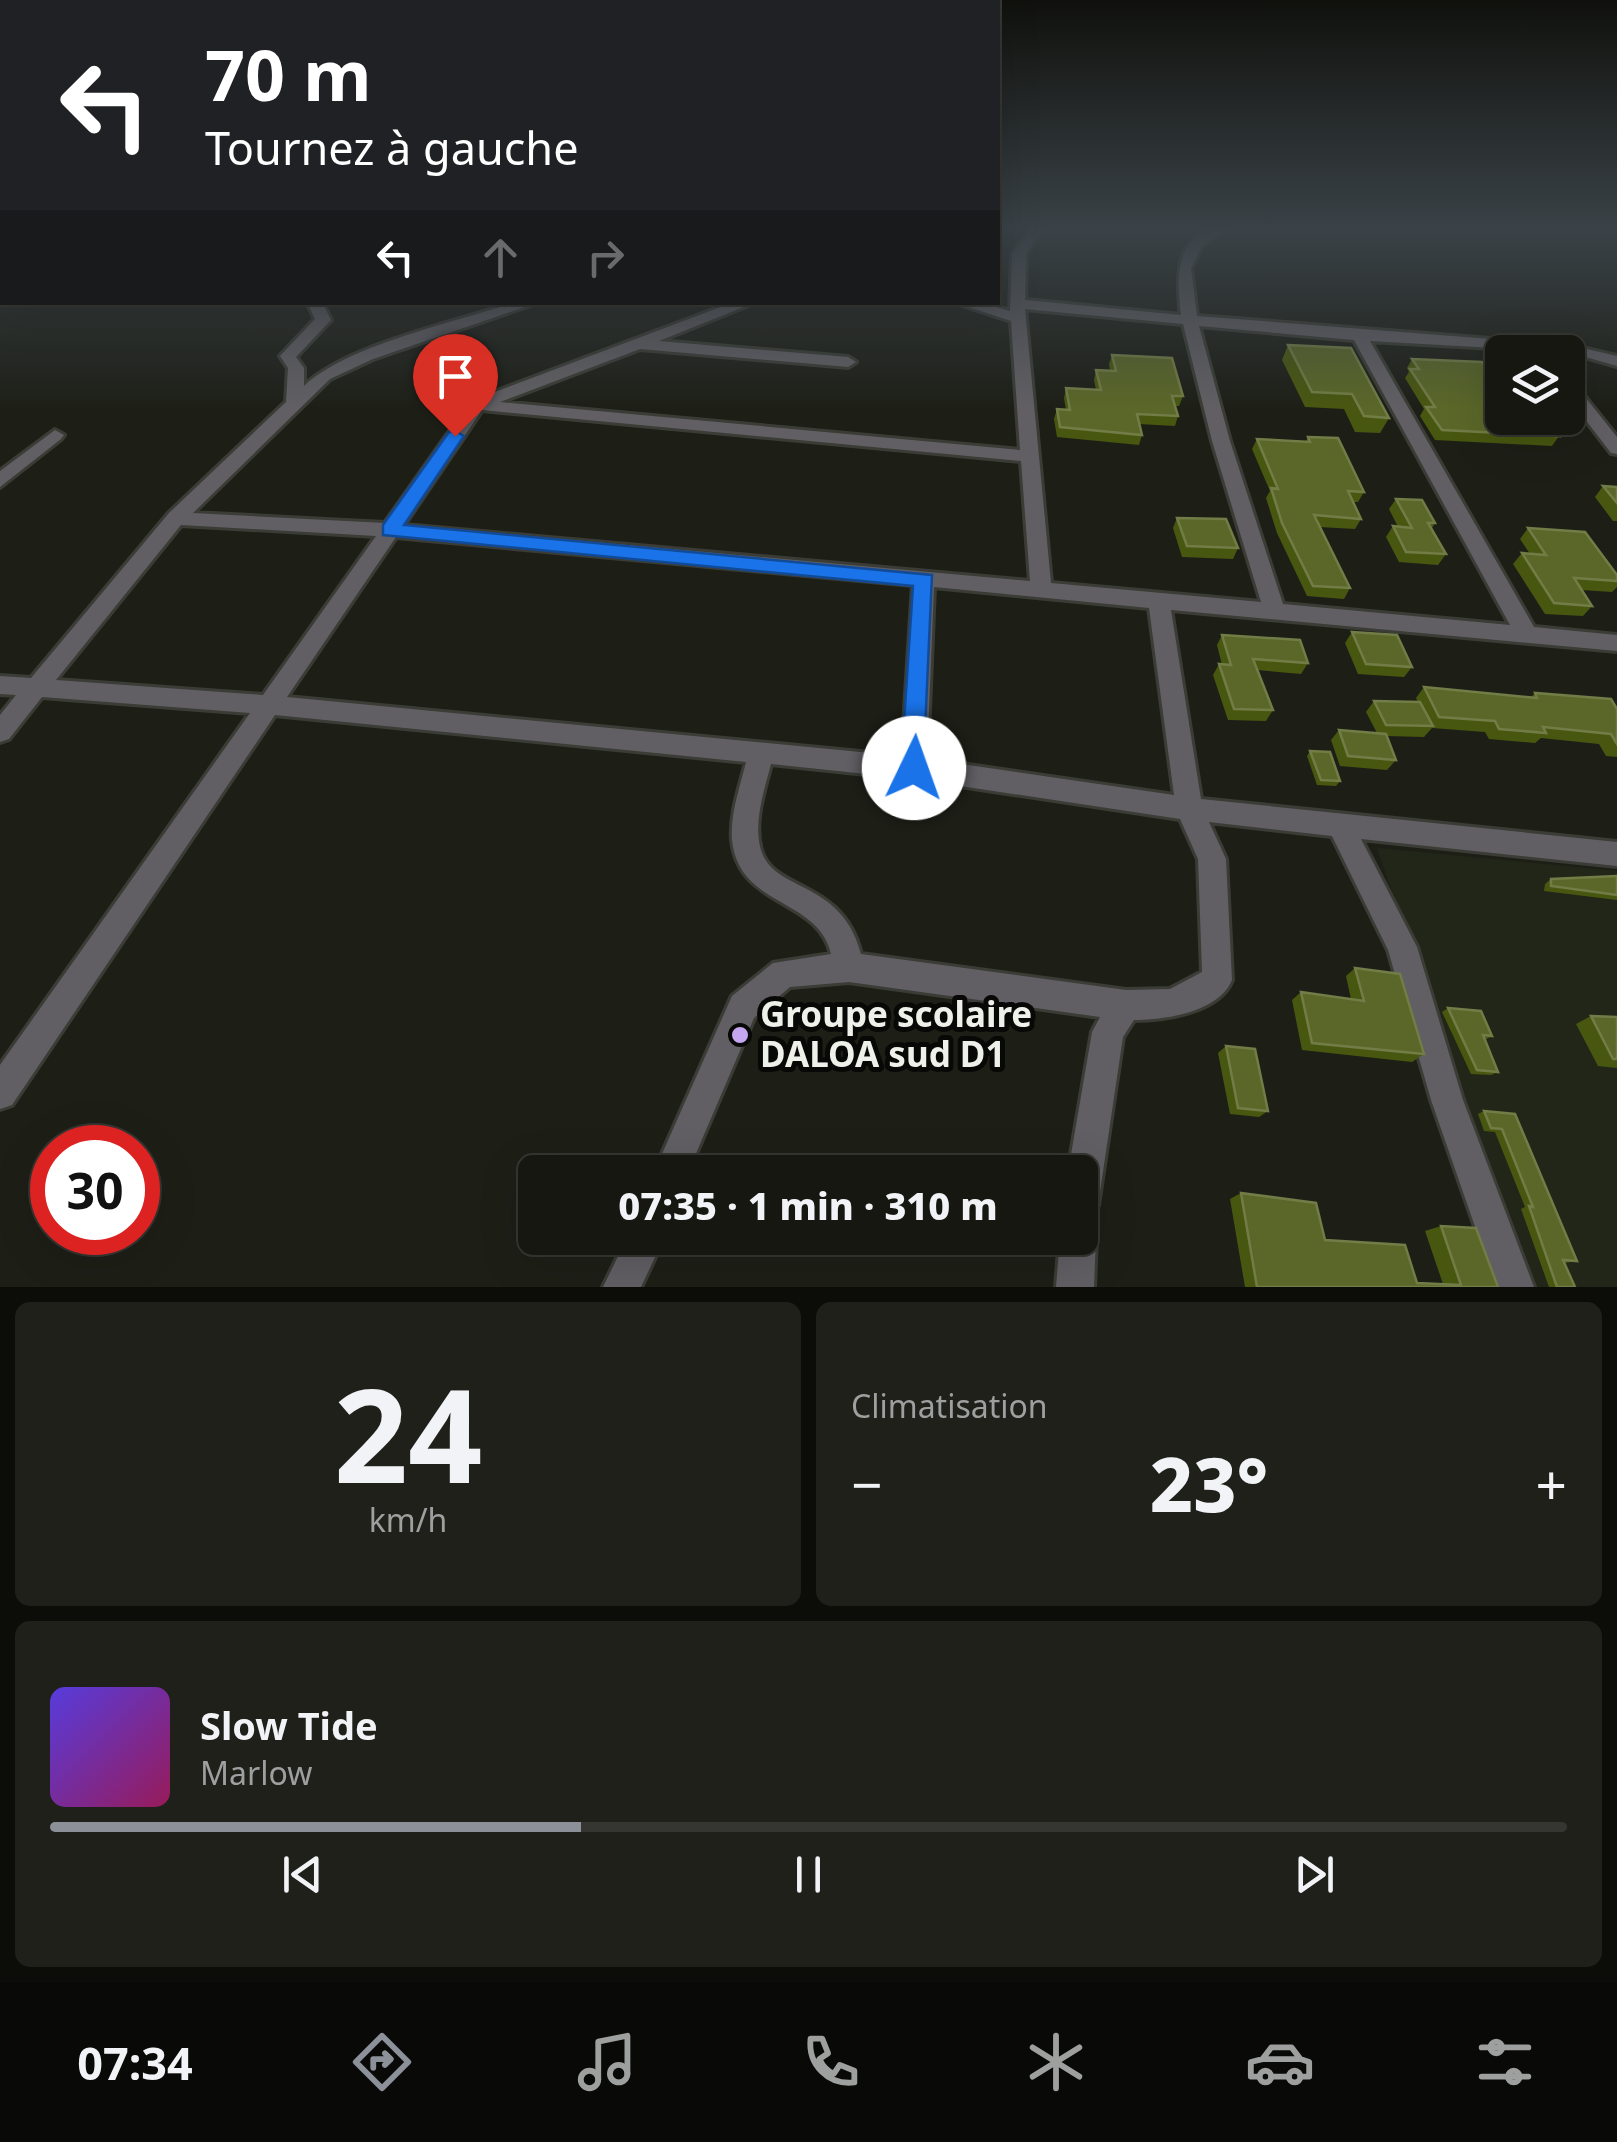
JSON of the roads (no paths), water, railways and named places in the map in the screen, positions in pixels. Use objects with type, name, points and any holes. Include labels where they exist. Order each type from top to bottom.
[{"type":"street","points":[[1018,289],[1041,591]]},
{"type":"street","points":[[1186,289],[1190,322],[1274,611]]},
{"type":"street","points":[[295,402],[296,368],[288,352],[323,320],[316,305]]},
{"type":"street","points":[[0,732],[176,518],[324,376],[347,364],[523,305]]},
{"type":"street","points":[[0,1093],[477,405],[741,305]]},
{"type":"street","points":[[979,305],[1485,346]]},
{"type":"street","points":[[1360,336],[1527,635]]},
{"type":"street","points":[[637,345],[848,362]]},
{"type":"street","points":[[1585,353],[1617,362]]},
{"type":"street","points":[[477,405],[1030,456]]},
{"type":"street","points":[[1585,409],[1617,449]]},
{"type":"street","points":[[0,481],[55,435]]},
{"type":"street","points":[[176,518],[390,530],[1617,643]]},
{"type":"street","points":[[914,768],[924,580]]},
{"type":"street","points":[[678,1155],[743,1007],[784,972],[848,967],[1126,1005],[1173,1004],[1217,980],[1212,860],[1189,809],[1159,602]]},
{"type":"street","points":[[0,684],[269,705],[914,768],[1189,809],[1617,854]]},
{"type":"street","points":[[761,753],[750,804],[747,850],[765,882],[807,903],[838,929],[848,967]]},
{"type":"street","points":[[1340,825],[1402,947],[1446,1100],[1514,1287]]},
{"type":"street","points":[[1088,1155],[1108,1032],[1126,1005]]},
{"type":"street","points":[[622,1287],[638,1255]]},
{"type":"street","points":[[1075,1287],[1077,1255]]},
{"type":"place","name":"Groupe scolaire DALOA sud D1","points":[[740,1035]]}]
